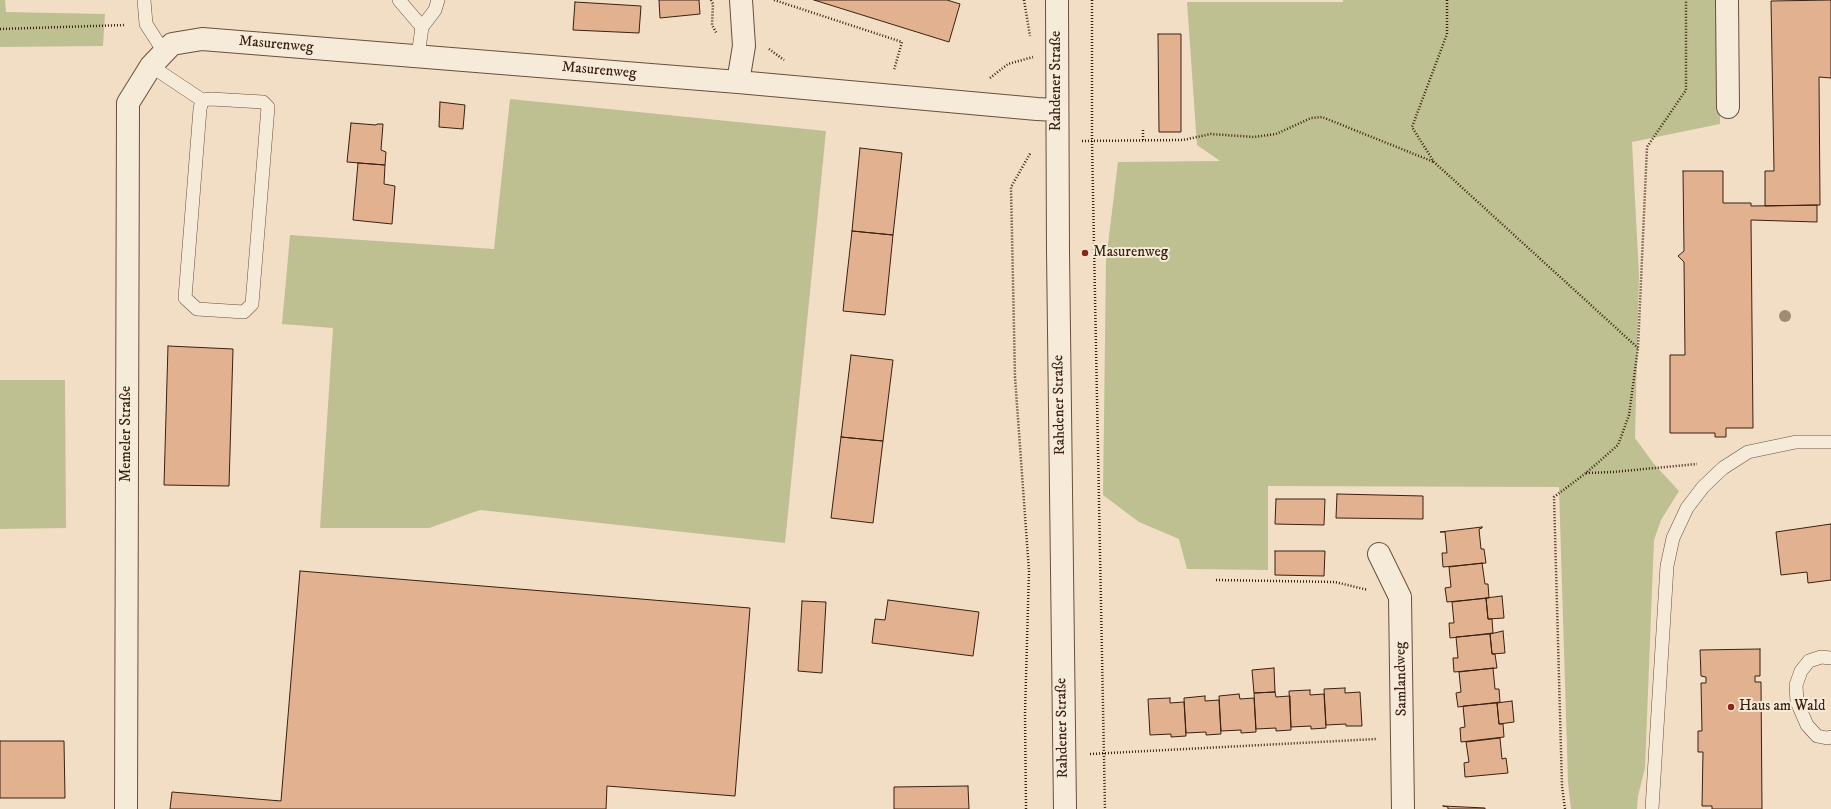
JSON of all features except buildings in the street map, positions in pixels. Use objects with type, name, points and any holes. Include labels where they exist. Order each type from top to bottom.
[{"type":"street","points":[[738,82],[744,46],[741,0]]},
{"type":"street","name":"Rahdener Straße","points":[[1058,0],[1057,141],[1063,756],[1065,809]]},
{"type":"street","points":[[1727,0],[1728,108]]},
{"type":"street","name":"Masurenweg","points":[[157,59],[172,44],[202,39],[738,82],[1057,110]]},
{"type":"street","name":"Memeler Straße","points":[[126,809],[128,103],[157,59]]},
{"type":"street","name":"Samlandweg","points":[[1379,554],[1400,597],[1403,809]]},
{"type":"lane","points":[[144,0],[146,24],[157,59],[202,100],[211,99],[263,102],[268,107],[252,304],[244,312],[197,309],[185,298],[202,100]]},
{"type":"lane","points":[[399,0],[422,27]]},
{"type":"lane","points":[[418,56],[422,27],[435,10],[438,0]]},
{"type":"lane","points":[[1652,809],[1667,566],[1673,538],[1687,508],[1703,487],[1723,468],[1748,452],[1796,442],[1831,442]]},
{"type":"lane","points":[[1831,658],[1821,658],[1809,661],[1801,671],[1796,685],[1797,702],[1807,725],[1817,736],[1827,738],[1831,737]]},
{"type":"path","points":[[711,0],[713,4],[712,25],[718,36]]},
{"type":"path","points":[[774,0],[902,42],[894,73]]},
{"type":"path","points":[[1024,0],[1031,43]]},
{"type":"path","points":[[1092,0],[1092,142],[1105,753],[1104,809]]},
{"type":"path","points":[[1447,0],[1447,34],[1412,127],[1434,162],[1638,348]]},
{"type":"path","points":[[1565,809],[1562,786],[1554,497],[1586,473],[1618,445],[1630,415],[1638,348],[1647,147],[1686,90],[1686,0]]},
{"type":"path","points":[[0,29],[132,25]]},
{"type":"path","points":[[1032,50],[1034,64]]},
{"type":"path","points":[[1026,809],[1024,713],[1030,571],[1015,377],[1011,187],[1035,146],[1057,141],[1092,142],[1183,140],[1211,134],[1254,137],[1276,134],[1311,118],[1322,117],[1434,162]]},
{"type":"path","points":[[1143,130],[1143,140]]},
{"type":"path","points":[[1586,473],[1700,464],[1723,468]]},
{"type":"path","points":[[1216,580],[1335,582],[1400,597]]},
{"type":"path","points":[[1063,756],[1403,737]]},
{"type":"green space","points":[[0,0],[5,0],[6,12],[105,14],[103,46],[0,47]]},
{"type":"green space","points":[[1343,0],[1718,0],[1720,124],[1632,142],[1639,275],[1635,438],[1654,464],[1679,491],[1661,520],[1654,540],[1645,768],[1638,796],[1637,809],[1571,809],[1568,783],[1559,487],[1268,486],[1268,570],[1187,569],[1179,539],[1139,522],[1103,495],[1106,261],[1118,162],[1220,161],[1197,145],[1187,2],[1343,2]]},
{"type":"green space","points":[[510,99],[826,131],[785,543],[480,510],[429,528],[320,528],[333,328],[282,324],[290,235],[494,249]]},
{"type":"green space","points":[[0,380],[65,380],[66,528],[0,529]]},
{"type":"place","name":"Masurenweg","points":[[1085,253]]},
{"type":"place","name":"Haus am Wald","points":[[1731,707]]}]
